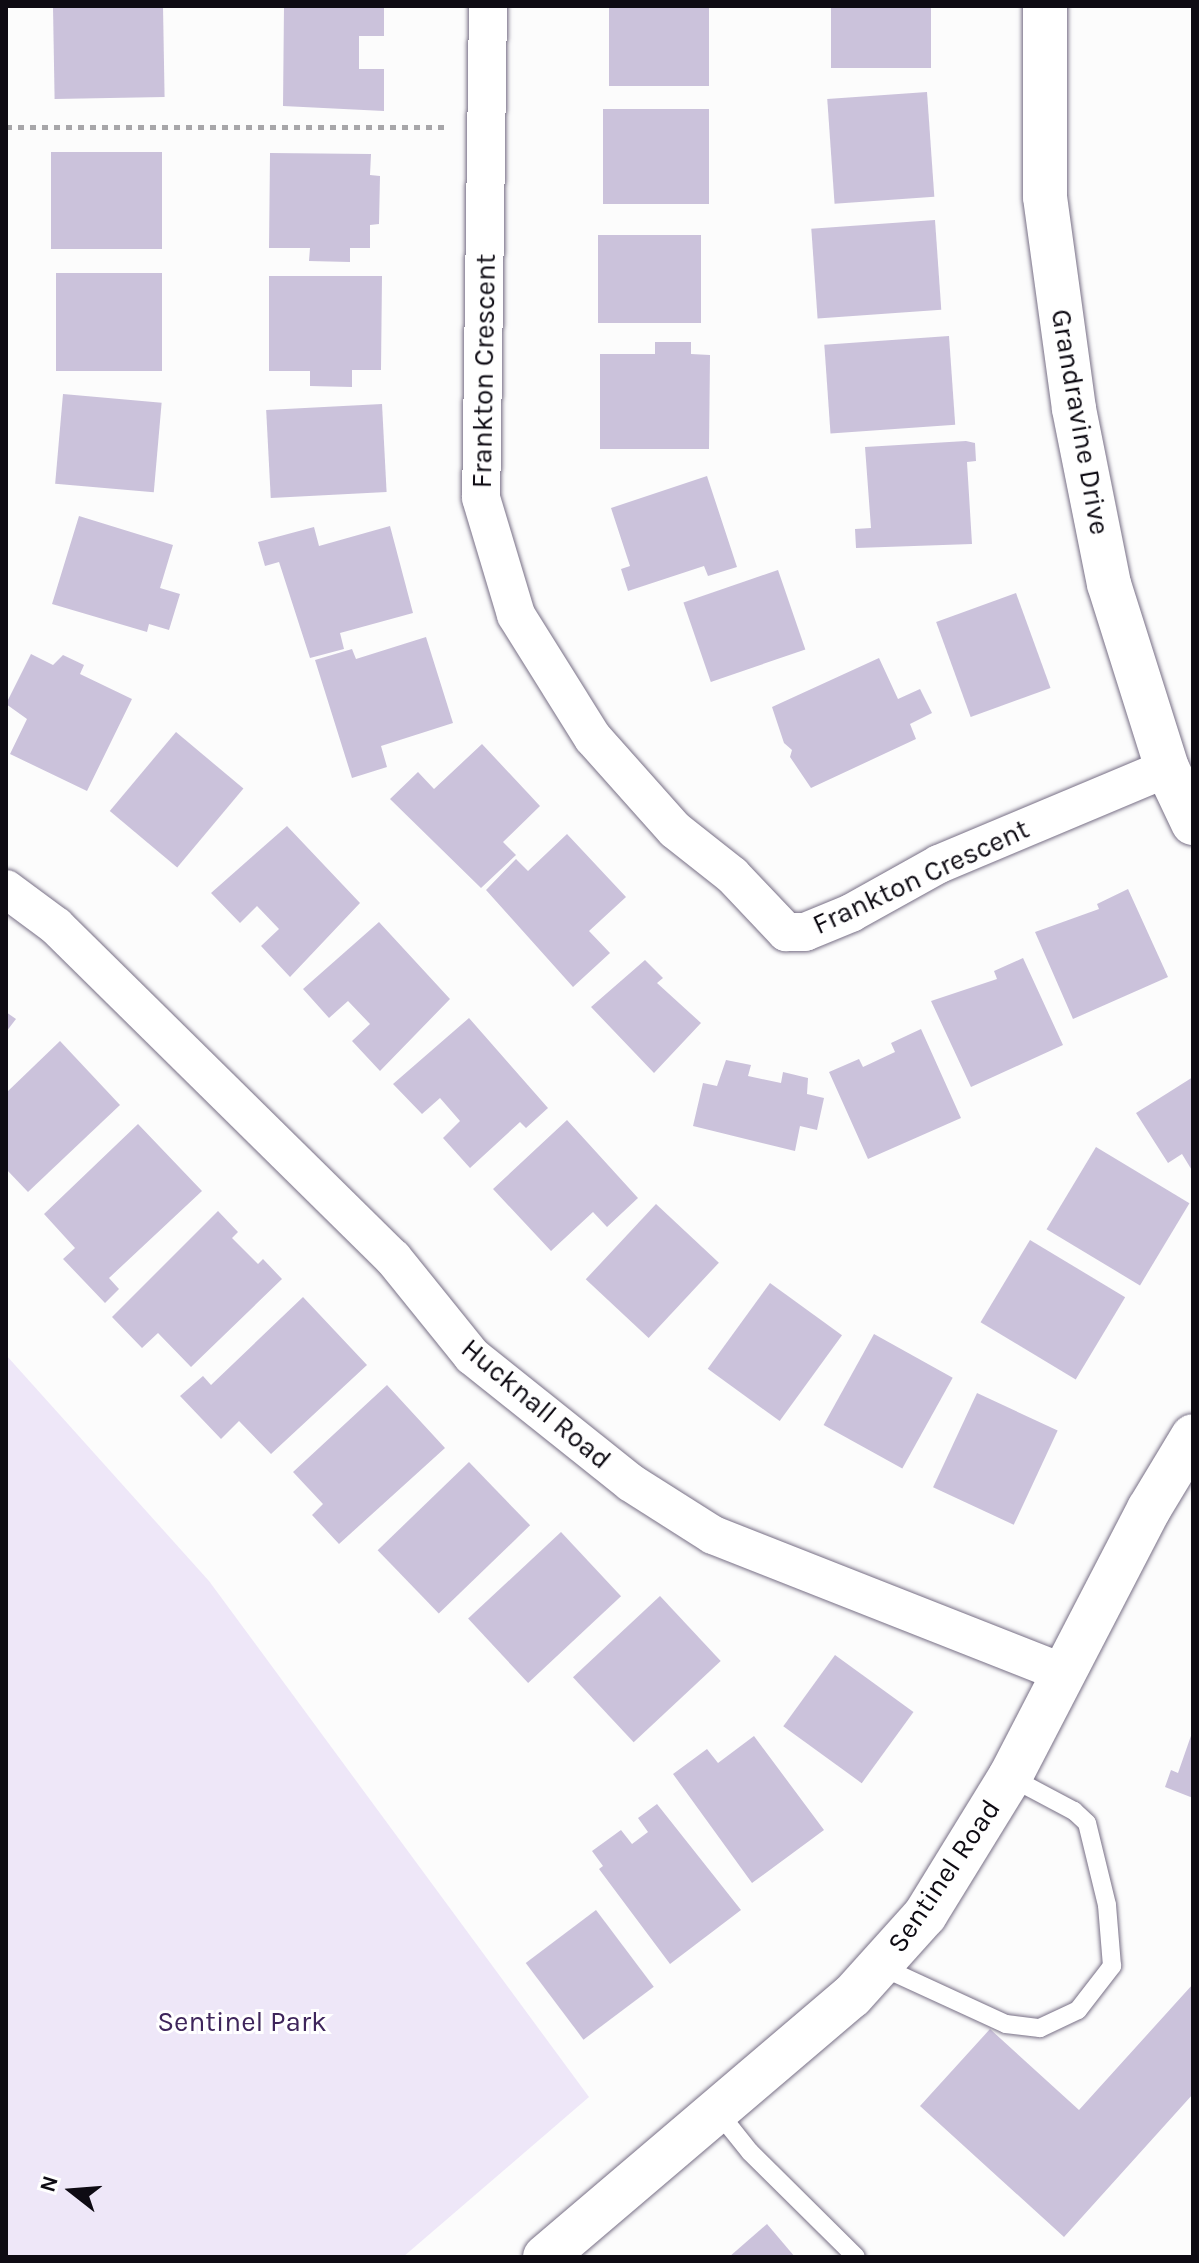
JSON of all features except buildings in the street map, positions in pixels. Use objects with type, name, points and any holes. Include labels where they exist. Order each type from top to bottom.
[{"type":"street","name":"Frankton Crescent","points":[[488,6],[481,498],[516,615],[593,738],[675,830],[732,875],[786,932],[805,932],[839,920],[939,864],[1167,768]]},
{"type":"street","name":"Grandravine Drive","points":[[1045,6],[1045,197],[1074,409],[1109,584],[1167,768],[1193,823]]},
{"type":"street","name":"Hucknall Road","points":[[6,889],[56,926],[393,1258],[472,1356],[631,1483],[713,1535],[1063,1673]]},
{"type":"street","name":"Sentinel Road","points":[[545,2257],[718,2112],[882,1967],[925,1915],[1010,1777],[1063,1673],[1193,1436]]},
{"type":"lane","points":[[882,1967],[1006,2024],[1040,2028],[1078,2010],[1112,1966],[1107,1905],[1087,1823],[1074,1811],[1010,1777]]},
{"type":"lane","points":[[718,2112],[750,2152],[856,2257]]},
{"type":"path","points":[[6,127],[487,127]]},
{"type":"green space","name":"Sentinel Park","points":[[6,1355],[209,1581],[589,2097],[403,2257],[6,2257]]}]
